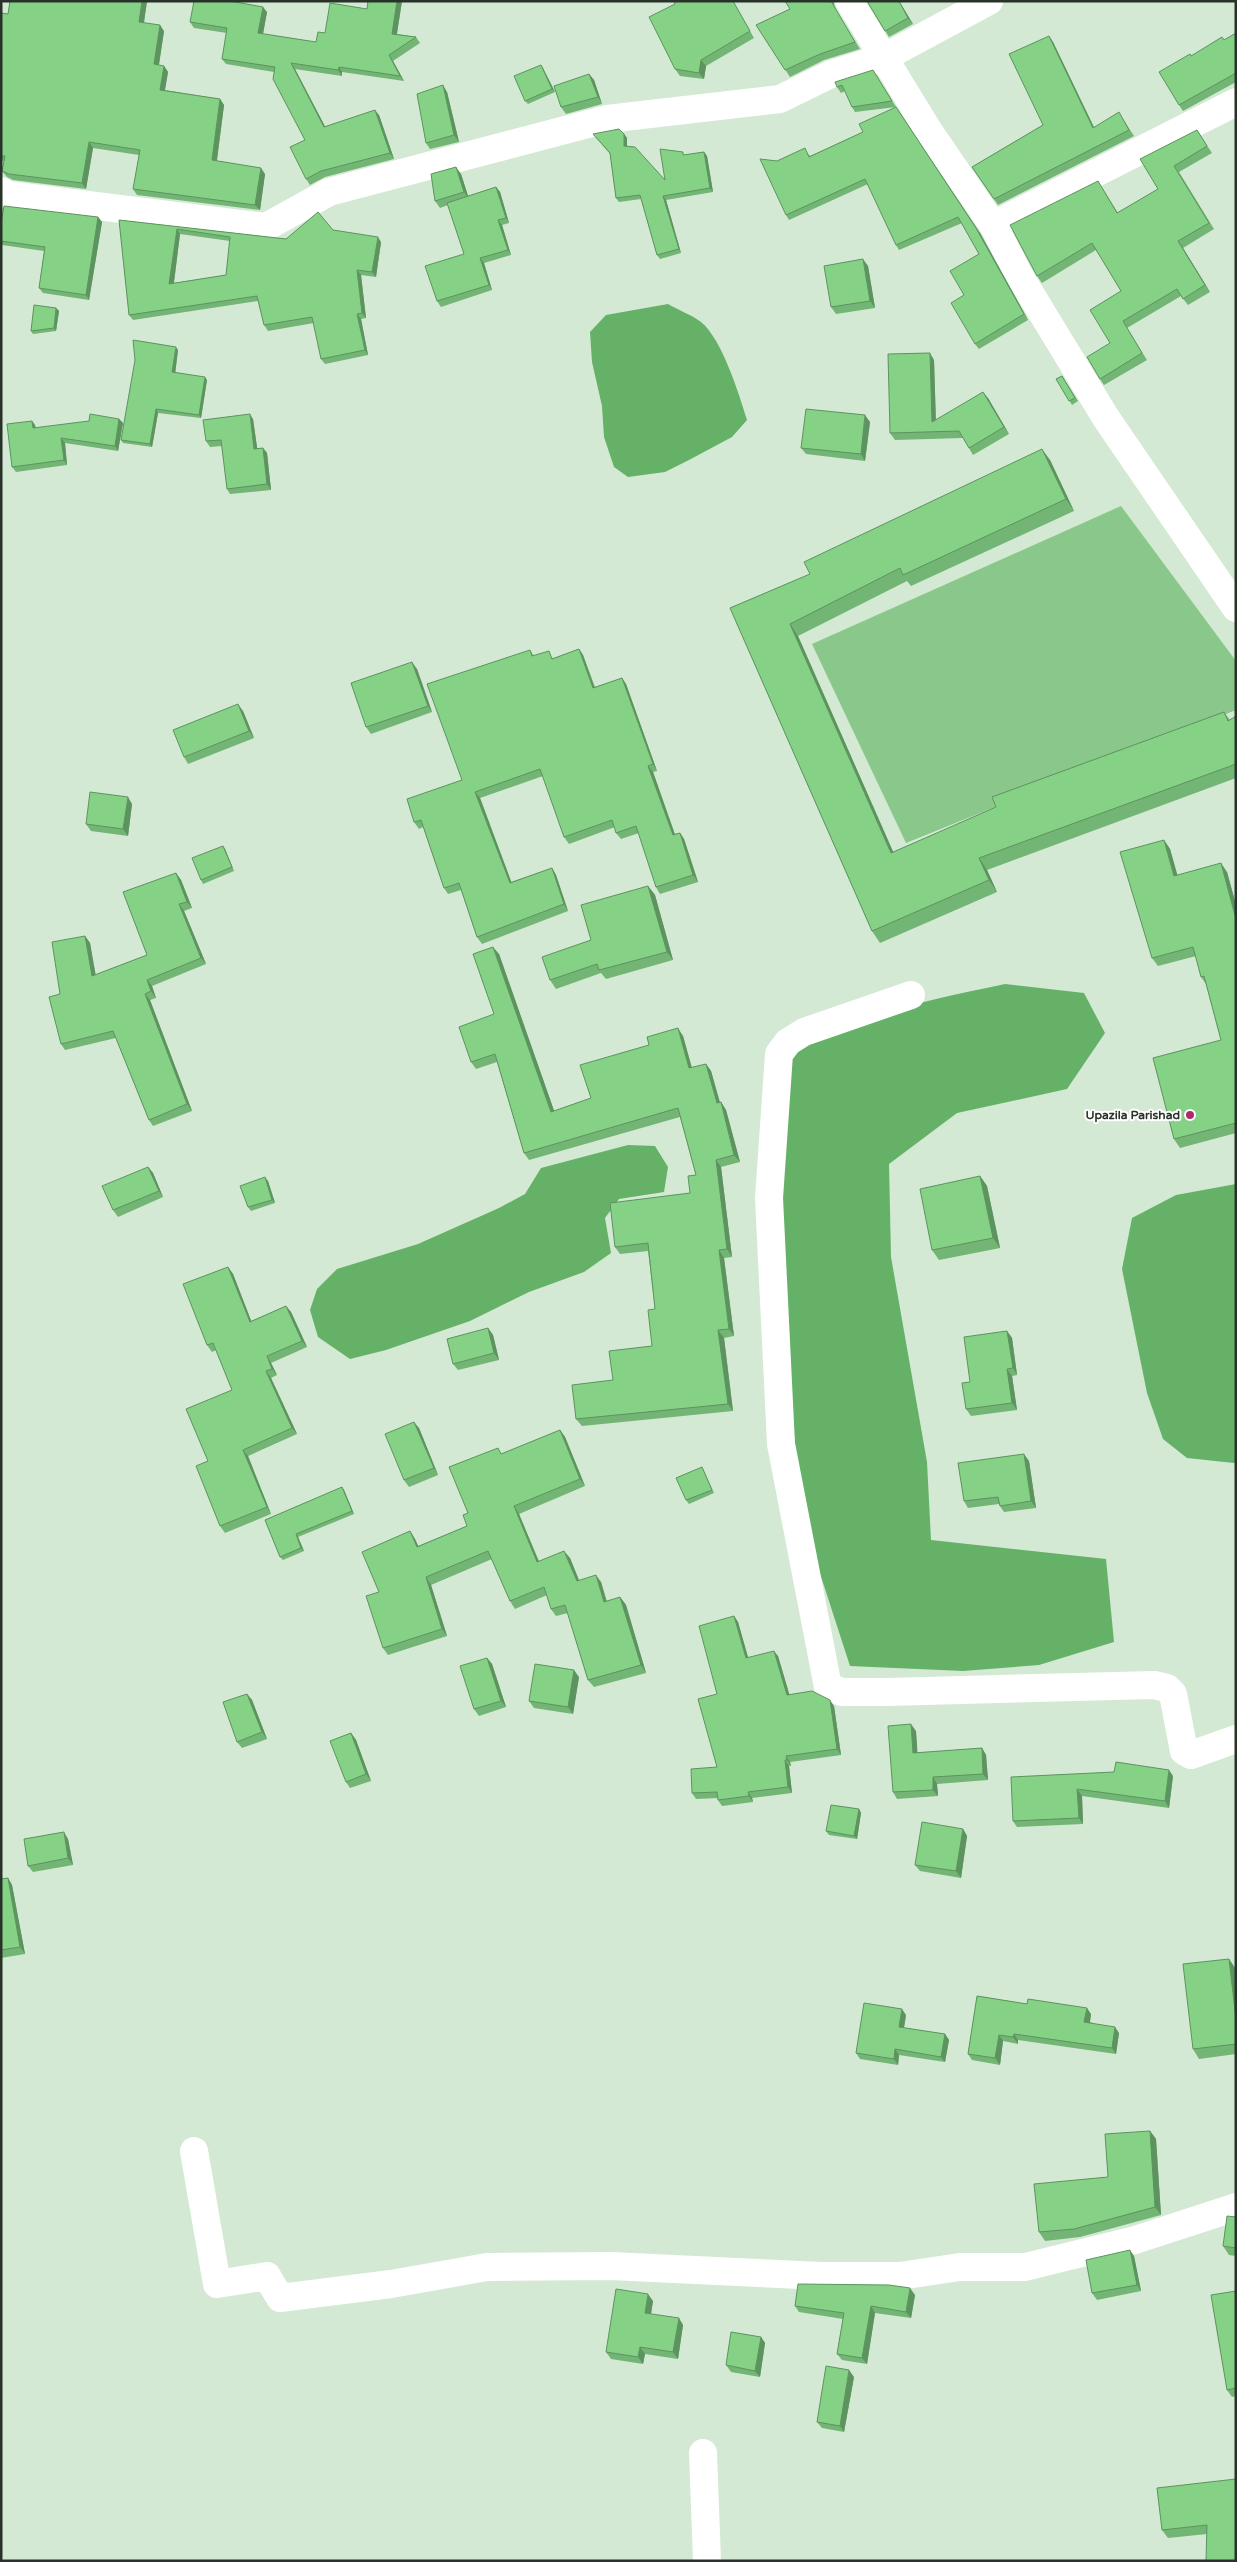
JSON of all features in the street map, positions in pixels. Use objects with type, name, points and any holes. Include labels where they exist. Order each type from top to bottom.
[{"type":"street","points":[[849,1],[930,133],[993,225],[1019,275],[1106,418],[1236,608]]},
{"type":"street","points":[[1,191],[8,195],[124,211],[266,227],[329,192],[607,118],[780,99],[831,74],[885,57],[989,1]]},
{"type":"street","points":[[993,225],[1236,102]]},
{"type":"street","points":[[911,995],[804,1032],[788,1042],[779,1054],[769,1198],[781,1444],[828,1687],[842,1692],[887,1692],[1154,1685],[1167,1688],[1173,1694],[1184,1751],[1191,1755],[1236,1739]]},
{"type":"street","points":[[194,2150],[217,2284],[267,2276],[280,2298],[391,2284],[488,2267],[611,2266],[822,2276],[899,2276],[960,2267],[1025,2267],[1135,2240],[1236,2207]]},
{"type":"street","points":[[703,2453],[707,2561]]},
{"type":"shaded area","points":[[668,304],[697,319],[709,330],[729,368],[747,420],[732,437],[665,472],[628,477],[614,467],[604,437],[602,406],[592,362],[590,332],[606,315]]},
{"type":"shaded area","points":[[1121,506],[1236,661],[1236,710],[906,843],[812,644]]},
{"type":"shaded area","points":[[1005,984],[1084,993],[1105,1033],[1067,1089],[957,1113],[889,1164],[891,1257],[927,1462],[931,1540],[1106,1559],[1114,1642],[1039,1665],[963,1671],[850,1666],[815,1558],[795,1446],[778,1220],[789,1055],[840,1029],[894,1010]]},
{"type":"shaded area","points":[[628,1145],[655,1146],[668,1167],[664,1192],[619,1199],[605,1218],[611,1253],[584,1272],[529,1292],[470,1321],[386,1350],[350,1359],[318,1337],[310,1310],[317,1289],[337,1269],[418,1244],[499,1208],[525,1194],[541,1168]]},
{"type":"shaded area","points":[[1236,1184],[1236,1462],[1234,1463],[1187,1458],[1163,1439],[1147,1393],[1122,1269],[1132,1218],[1176,1195]]},
{"type":"building","points":[[10,1],[142,1],[139,22],[160,25],[154,64],[164,66],[160,90],[220,99],[212,160],[261,168],[255,205],[133,189],[140,150],[89,142],[82,183],[9,174],[2,171],[5,156],[1,156],[1,13],[8,14]]},
{"type":"building","points":[[194,1],[230,1],[263,7],[258,33],[316,42],[318,32],[325,33],[330,3],[367,9],[368,1],[397,1],[392,34],[416,37],[389,55],[400,76],[339,67],[338,70],[291,63],[324,127],[375,110],[390,153],[321,171],[306,179],[290,147],[305,140],[273,79],[275,67],[222,59],[227,28],[190,22]]},
{"type":"building","points":[[674,1],[733,1],[750,31],[701,60],[699,73],[675,69],[649,17],[675,4]]},
{"type":"building","points":[[785,1],[831,1],[855,42],[820,54],[785,70],[756,25],[790,9]]},
{"type":"building","points":[[867,1],[899,1],[908,18],[885,31]]},
{"type":"building","points":[[1236,33],[1236,73],[1179,105],[1159,72],[1190,54],[1191,56],[1222,37],[1224,40]]},
{"type":"building","points":[[1049,36],[1093,128],[1119,112],[1129,130],[994,199],[972,167],[1043,125],[1009,54]]},
{"type":"building","points":[[541,65],[552,89],[525,101],[514,76]]},
{"type":"building","points":[[873,70],[892,101],[852,107],[842,85],[837,87],[835,82]]},
{"type":"building","points":[[589,74],[598,97],[561,107],[554,86]]},
{"type":"building","points":[[443,85],[454,135],[426,143],[417,94]]},
{"type":"building","points":[[896,107],[976,228],[1024,314],[975,344],[951,303],[964,295],[950,271],[979,254],[958,217],[896,245],[865,179],[786,215],[760,159],[777,161],[805,148],[809,157],[863,132],[859,124]]},
{"type":"building","points":[[619,129],[624,134],[624,146],[635,147],[665,180],[660,149],[683,152],[683,155],[704,152],[710,188],[663,196],[679,249],[657,255],[640,195],[616,198],[610,153],[593,134]]},
{"type":"building","points":[[1197,130],[1207,146],[1174,166],[1209,223],[1178,241],[1205,285],[1183,299],[1177,289],[1123,321],[1142,353],[1100,379],[1087,357],[1110,343],[1090,310],[1121,291],[1092,243],[1037,276],[1010,225],[1098,181],[1117,213],[1158,189],[1140,159]]},
{"type":"building","points":[[456,167],[464,192],[435,201],[431,174]]},
{"type":"building","points":[[496,187],[506,218],[498,220],[508,250],[480,258],[489,285],[437,301],[425,266],[464,254],[447,203]]},
{"type":"building","points":[[4,206],[98,217],[86,295],[39,288],[45,247],[1,241],[1,223]]},
{"type":"building","points":[[318,212],[333,230],[378,237],[372,272],[357,270],[362,313],[357,314],[365,350],[321,359],[312,317],[264,325],[257,296],[129,315],[119,220],[286,239]],"holes":[[[177,229],[230,237],[226,275],[169,284]]]},
{"type":"building","points":[[863,259],[870,301],[831,307],[824,266]]},
{"type":"building","points":[[34,305],[56,308],[54,328],[31,331]]},
{"type":"building","points":[[133,340],[176,347],[172,372],[205,377],[199,415],[156,409],[150,444],[121,440],[135,360]]},
{"type":"building","points":[[930,353],[932,422],[983,392],[1004,427],[969,448],[959,431],[890,433],[888,354]]},
{"type":"building","points":[[1062,376],[1075,398],[1069,401],[1056,379]]},
{"type":"building","points":[[806,409],[865,415],[861,454],[801,448]]},
{"type":"building","points":[[90,414],[119,419],[115,446],[61,438],[64,460],[12,467],[7,424],[32,421],[33,428],[89,421]]},
{"type":"building","points":[[250,414],[254,449],[263,448],[267,484],[227,489],[221,440],[206,441],[203,420]]},
{"type":"building","points":[[1042,449],[1066,499],[903,575],[900,568],[790,624],[891,853],[996,807],[992,797],[1224,712],[1228,721],[1236,716],[1236,764],[979,858],[989,880],[872,931],[730,608],[810,574],[804,562]]},
{"type":"building","points":[[579,649],[593,688],[622,678],[653,764],[648,766],[673,835],[680,833],[693,875],[656,887],[636,826],[616,833],[612,820],[564,837],[540,769],[475,792],[510,883],[552,868],[564,904],[477,937],[459,883],[444,888],[421,820],[414,822],[407,799],[462,780],[427,684],[530,650],[532,656],[549,651],[552,659]]},
{"type":"building","points":[[412,662],[428,706],[366,727],[351,683]]},
{"type":"building","points":[[238,704],[249,731],[184,757],[173,730]]},
{"type":"building","points":[[90,792],[128,797],[123,829],[86,824]]},
{"type":"building","points":[[1164,840],[1174,876],[1221,863],[1236,919],[1236,1123],[1174,1139],[1153,1058],[1221,1040],[1204,976],[1201,977],[1193,947],[1152,958],[1120,852]]},
{"type":"building","points":[[223,846],[232,867],[201,880],[192,858]]},
{"type":"building","points":[[176,873],[187,902],[179,904],[201,958],[147,980],[151,991],[145,994],[187,1104],[149,1120],[113,1031],[61,1044],[49,997],[60,994],[52,942],[85,936],[92,976],[147,955],[123,892]]},
{"type":"building","points":[[648,886],[667,952],[599,970],[597,964],[550,980],[542,957],[591,940],[581,905]]},
{"type":"building","points":[[493,947],[551,1112],[591,1098],[580,1065],[649,1045],[647,1037],[678,1028],[689,1068],[706,1064],[717,1103],[721,1102],[734,1155],[716,1160],[727,1249],[719,1250],[729,1329],[718,1330],[728,1404],[576,1419],[572,1385],[613,1380],[609,1351],[652,1346],[648,1310],[655,1309],[648,1243],[615,1247],[610,1203],[690,1193],[688,1176],[696,1175],[678,1108],[524,1153],[495,1054],[471,1062],[459,1027],[494,1014],[473,954]]},
{"type":"building","points":[[148,1167],[159,1191],[113,1210],[102,1186]]},
{"type":"building","points":[[980,1176],[993,1238],[932,1250],[920,1189]]},
{"type":"building","points":[[265,1177],[272,1200],[248,1207],[240,1186]]},
{"type":"building","points":[[228,1267],[250,1322],[286,1306],[302,1341],[267,1356],[272,1369],[266,1371],[292,1428],[243,1450],[267,1507],[220,1526],[196,1466],[208,1461],[186,1409],[232,1390],[213,1343],[207,1345],[183,1284]]},
{"type":"building","points":[[488,1328],[494,1353],[453,1364],[447,1339]]},
{"type":"building","points":[[1007,1331],[1013,1368],[1007,1369],[1012,1403],[966,1409],[962,1383],[970,1382],[964,1337]]},
{"type":"building","points":[[414,1422],[434,1468],[404,1480],[385,1434]]},
{"type":"building","points":[[560,1430],[580,1479],[514,1506],[537,1562],[564,1551],[577,1581],[596,1575],[604,1602],[620,1597],[641,1665],[588,1680],[565,1605],[551,1609],[544,1587],[510,1601],[488,1551],[426,1577],[442,1629],[383,1648],[366,1596],[379,1592],[362,1552],[410,1531],[417,1547],[467,1526],[463,1515],[468,1513],[449,1467],[498,1448],[501,1454]]},
{"type":"building","points":[[1024,1454],[1031,1501],[1000,1506],[998,1497],[964,1501],[958,1463]]},
{"type":"building","points":[[702,1467],[712,1490],[686,1500],[676,1478]]},
{"type":"building","points":[[342,1487],[352,1511],[296,1534],[301,1548],[280,1557],[265,1520]]},
{"type":"building","points":[[734,1616],[746,1658],[774,1651],[787,1695],[812,1691],[830,1700],[837,1749],[786,1756],[788,1787],[748,1792],[749,1796],[718,1800],[717,1792],[692,1793],[691,1769],[717,1767],[698,1699],[717,1694],[699,1626]]},
{"type":"building","points":[[487,1658],[501,1701],[474,1709],[460,1666]]},
{"type":"building","points":[[535,1664],[574,1670],[568,1707],[529,1701]]},
{"type":"building","points":[[247,1694],[262,1732],[237,1742],[223,1702]]},
{"type":"building","points":[[911,1724],[913,1753],[982,1748],[983,1774],[933,1777],[933,1790],[893,1792],[888,1726]]},
{"type":"building","points":[[351,1733],[366,1774],[346,1782],[330,1741]]},
{"type":"building","points":[[1116,1762],[1169,1770],[1165,1801],[1077,1789],[1079,1818],[1013,1821],[1011,1777],[1114,1772]]},
{"type":"building","points":[[831,1805],[859,1809],[854,1836],[826,1831]]},
{"type":"building","points":[[922,1822],[963,1829],[956,1871],[915,1865]]},
{"type":"building","points":[[64,1832],[68,1858],[28,1866],[24,1839]]},
{"type":"building","points":[[8,1878],[20,1947],[1,1950],[1,1879]]},
{"type":"building","points":[[1229,1959],[1236,2019],[1236,2044],[1193,2049],[1183,1964]]},
{"type":"building","points":[[977,1996],[1027,2004],[1028,1999],[1087,2008],[1084,2022],[1115,2027],[1112,2048],[1014,2034],[1013,2037],[999,2035],[995,2058],[968,2054]]},
{"type":"building","points":[[864,2003],[902,2009],[899,2027],[945,2034],[941,2057],[895,2049],[894,2059],[856,2053]]},
{"type":"building","points":[[1150,2131],[1155,2207],[1074,2229],[1039,2232],[1034,2184],[1108,2177],[1105,2134]]},
{"type":"building","points":[[1227,2216],[1236,2217],[1236,2248],[1223,2246]]},
{"type":"building","points":[[1130,2250],[1137,2285],[1092,2293],[1086,2260]]},
{"type":"building","points":[[798,2284],[889,2285],[910,2288],[906,2312],[871,2306],[862,2358],[837,2354],[844,2313],[795,2306]]},
{"type":"building","points":[[616,2289],[648,2294],[645,2313],[679,2318],[673,2352],[640,2347],[638,2357],[606,2352]]},
{"type":"building","points":[[1236,2291],[1236,2388],[1227,2390],[1211,2295]]},
{"type":"building","points":[[731,2332],[761,2337],[755,2371],[726,2365]]},
{"type":"building","points":[[826,2366],[849,2370],[840,2426],[817,2422]]},
{"type":"building","points":[[1236,2479],[1236,2561],[1206,2561],[1207,2525],[1162,2530],[1157,2488]]},
{"type":"place","name":"Upazila Parishad","points":[[1190,1115]]}]
